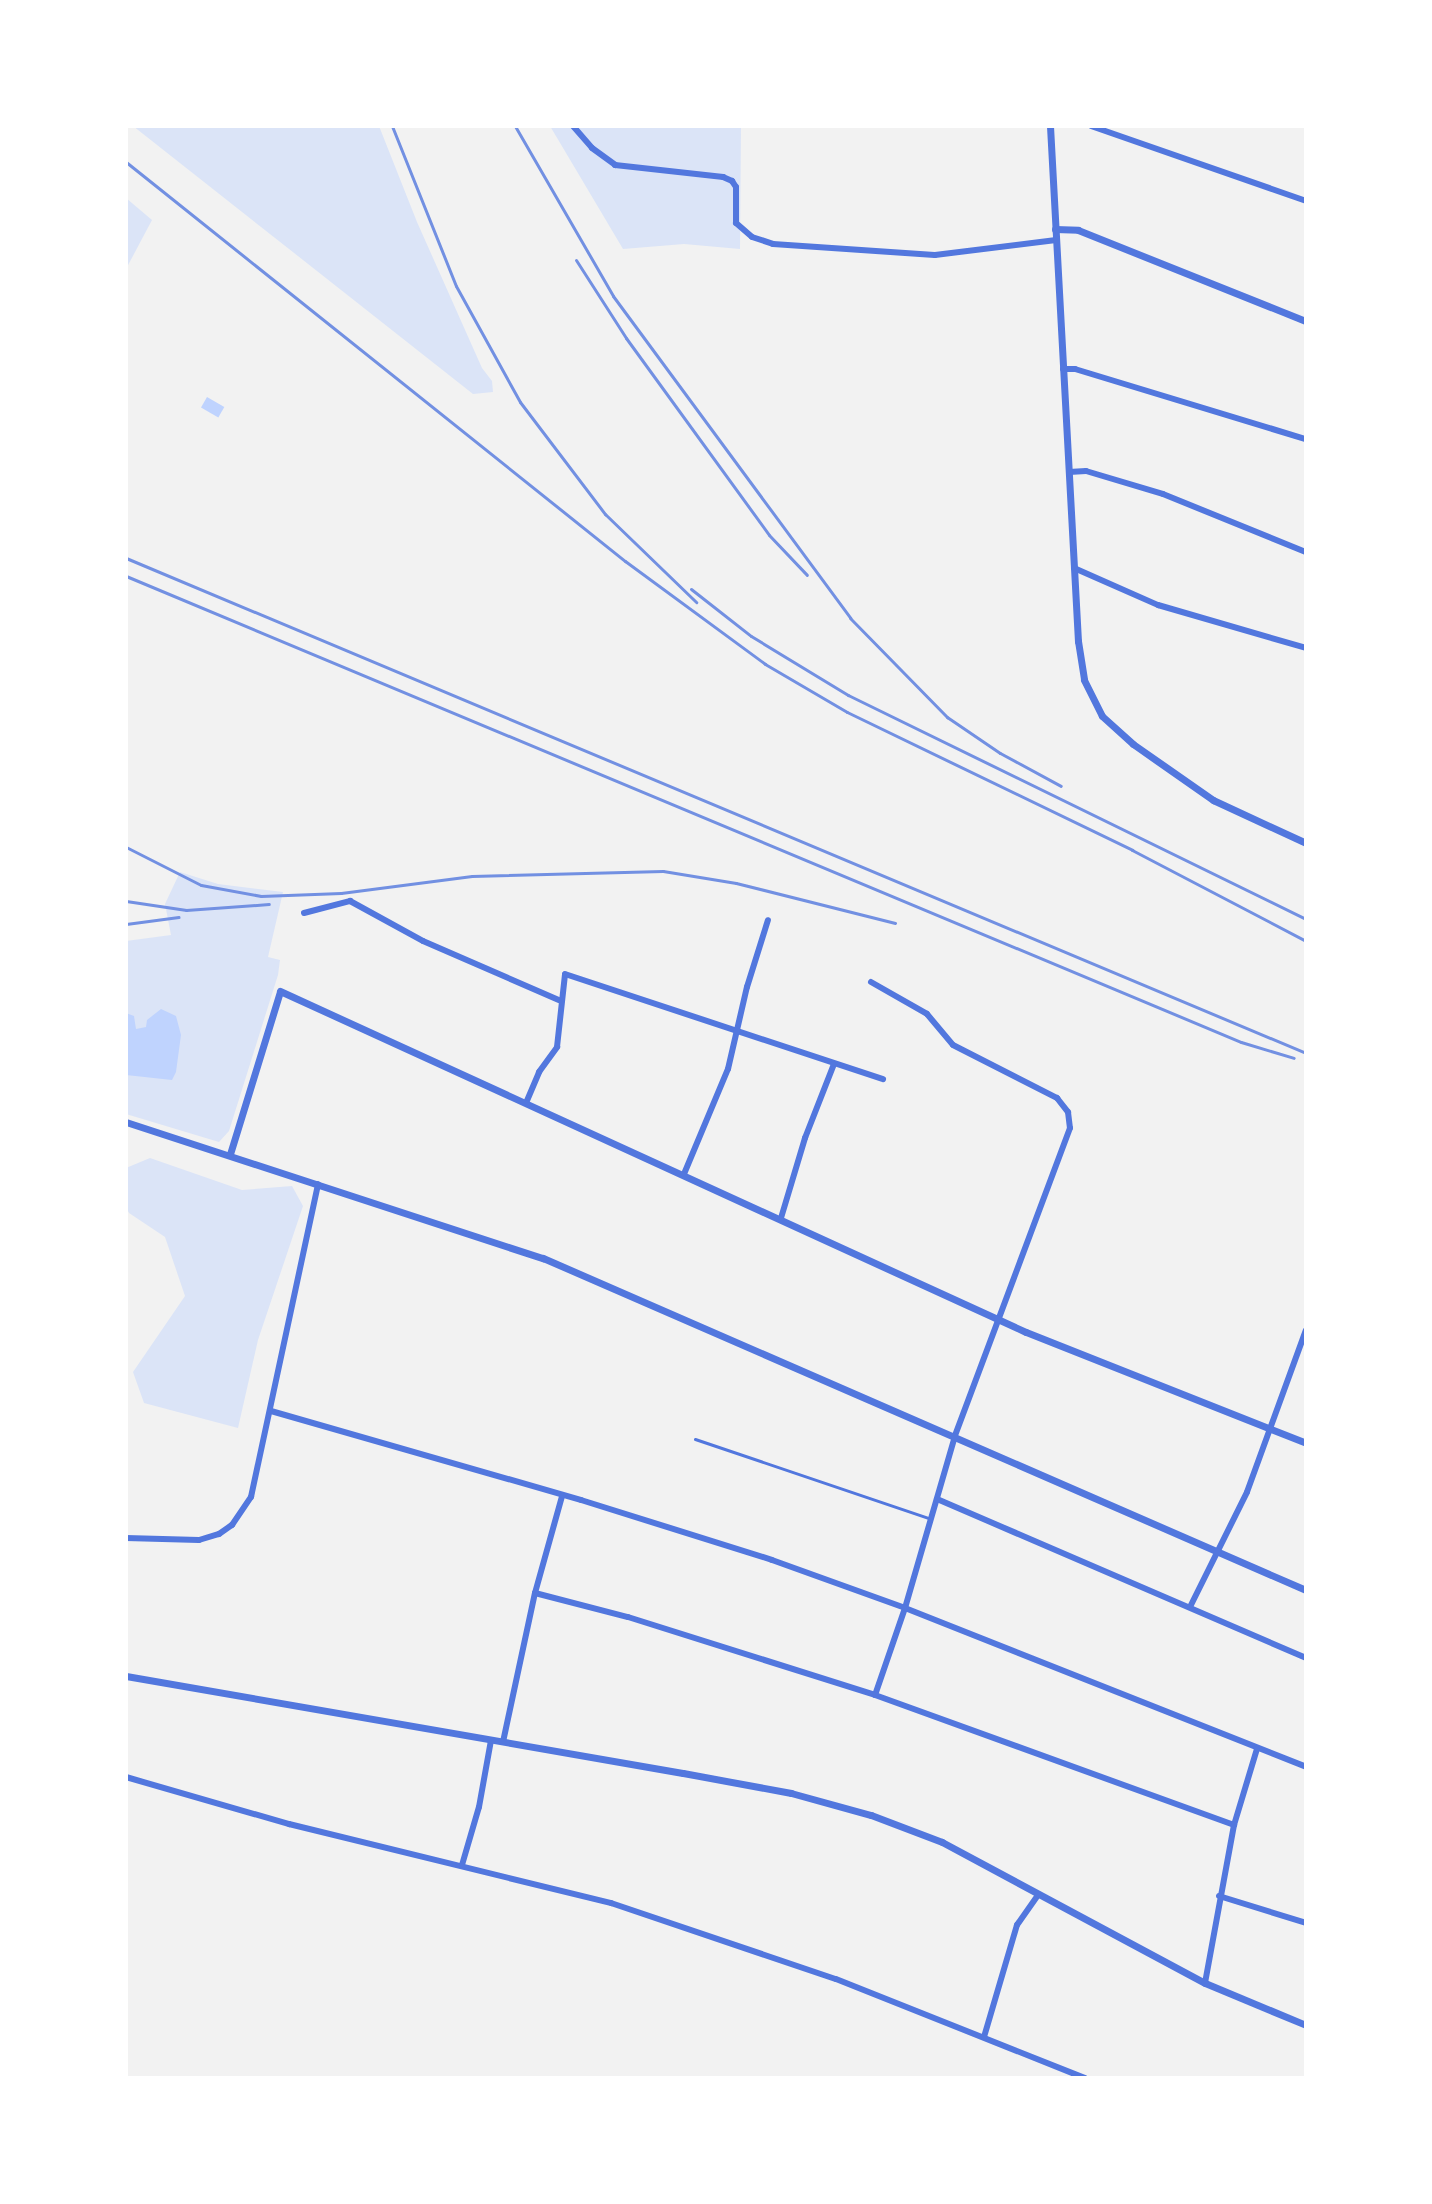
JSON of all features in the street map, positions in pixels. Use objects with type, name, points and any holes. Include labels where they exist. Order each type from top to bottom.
[{"type":"street","points":[[573,126],[592,148],[615,165],[723,177],[732,181],[736,187],[736,223],[752,237],[773,244],[935,255],[1056,240]]},
{"type":"street","points":[[1050,126],[1074,568],[1084,680],[1102,716],[1133,744],[1213,800],[1306,843]]},
{"type":"street","points":[[1091,126],[1306,201]]},
{"type":"street","points":[[1055,229],[1078,230],[1306,321]]},
{"type":"street","points":[[1063,369],[1075,369],[1306,439]]},
{"type":"street","points":[[1069,472],[1086,471],[1163,494],[1306,552]]},
{"type":"street","points":[[1074,568],[1158,605],[1306,648]]},
{"type":"street","points":[[304,913],[350,901],[423,941],[559,1000]]},
{"type":"street","points":[[684,1174],[728,1069],[768,920]]},
{"type":"street","points":[[526,1103],[539,1072],[557,1047],[559,1000],[565,974],[883,1079]]},
{"type":"street","points":[[871,982],[927,1014],[953,1045],[1057,1098],[1068,1112],[1070,1128],[955,1436],[905,1608],[875,1695]]},
{"type":"street","points":[[230,1154],[280,991],[997,1319],[1306,1443]]},
{"type":"street","points":[[781,1218],[805,1138],[834,1064]]},
{"type":"street","points":[[126,1122],[543,1258],[1306,1590]]},
{"type":"street","points":[[126,1538],[199,1540],[219,1534],[232,1525],[251,1497],[318,1184]]},
{"type":"street","points":[[1190,1607],[1214,1552],[1247,1492],[1306,1330]]},
{"type":"street","points":[[271,1411],[772,1560],[905,1608],[1306,1767]]},
{"type":"street","points":[[503,1742],[535,1593],[562,1496]]},
{"type":"street","points":[[937,1499],[1306,1658]]},
{"type":"street","points":[[535,1593],[628,1617],[875,1695],[1234,1825]]},
{"type":"street","points":[[126,1676],[791,1793],[871,1815],[942,1842],[1205,1983],[1306,2025]]},
{"type":"street","points":[[462,1865],[479,1807],[491,1740]]},
{"type":"street","points":[[1205,1983],[1234,1825],[1257,1749]]},
{"type":"street","points":[[126,1777],[289,1824],[611,1903],[836,1979],[1085,2078]]},
{"type":"street","points":[[984,2037],[1017,1925],[1038,1895]]},
{"type":"street","points":[[1219,1896],[1306,1923]]},
{"type":"lane","points":[[695,1439],[932,1519]]},
{"type":"shaded area","points":[[133,126],[379,126],[417,222],[482,368],[492,381],[493,392],[473,394]]},
{"type":"shaded area","points":[[550,126],[741,126],[740,249],[684,244],[623,249]]},
{"type":"shaded area","points":[[126,198],[152,220],[126,269]]},
{"type":"shaded area","points":[[180,872],[218,884],[283,892],[268,957],[280,960],[278,975],[229,1131],[219,1142],[126,1114],[126,941],[171,935],[165,904]]},
{"type":"shaded area","points":[[150,1158],[242,1190],[292,1186],[303,1206],[258,1340],[238,1428],[144,1403],[133,1372],[185,1296],[165,1237],[129,1213],[126,1207],[126,1168]]},
{"type":"water","points":[[207,397],[224,407],[218,417],[201,407]]},
{"type":"water","points":[[161,1009],[176,1016],[181,1035],[172,1080],[126,1075],[126,1013],[134,1016],[136,1029],[146,1027],[147,1020]]},
{"type":"railway","points":[[392,126],[456,286],[520,402],[605,514],[696,602]]},
{"type":"railway","points":[[515,126],[613,296],[850,618],[947,717],[1000,753],[1061,786]]},
{"type":"railway","points":[[126,162],[625,561],[765,664],[847,712],[1132,850],[1306,941]]},
{"type":"railway","points":[[576,260],[626,338],[769,535],[807,575]]},
{"type":"railway","points":[[126,558],[1306,1053]]},
{"type":"railway","points":[[126,576],[1241,1042],[1294,1058]]},
{"type":"railway","points":[[691,589],[751,636],[848,695],[1306,919]]},
{"type":"railway","points":[[126,847],[201,885],[261,896],[341,893],[472,876],[663,871],[736,883],[895,923]]},
{"type":"railway","points":[[126,901],[186,910],[269,904]]},
{"type":"railway","points":[[126,924],[179,917]]}]
